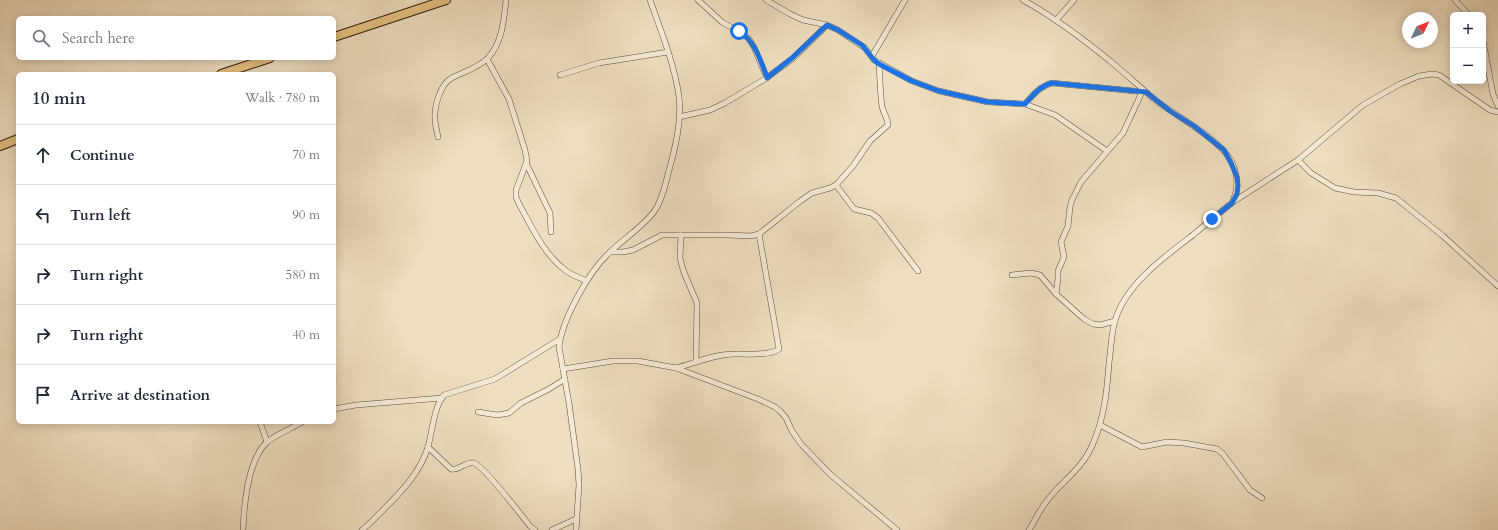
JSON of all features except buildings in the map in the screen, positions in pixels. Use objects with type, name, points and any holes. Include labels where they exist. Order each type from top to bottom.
[{"type":"highway","points":[[336,35],[446,0]]},
{"type":"highway","points":[[227,72],[264,60]]},
{"type":"highway","points":[[0,146],[16,140]]},
{"type":"street","points":[[438,137],[435,111],[442,88],[449,80],[472,69],[487,59],[493,52],[500,37],[506,0]]},
{"type":"street","points":[[576,530],[579,485],[578,469],[560,339],[576,302],[587,281],[600,262],[654,212],[663,193],[672,160],[679,118],[679,97],[668,52],[650,0]]},
{"type":"street","points":[[698,0],[722,22],[749,39],[767,78]]},
{"type":"street","points":[[766,0],[797,17],[827,25],[838,30],[862,45],[879,64],[912,81],[939,91],[988,102],[1025,104],[1055,115],[1107,151]]},
{"type":"street","points":[[872,56],[905,0]]},
{"type":"street","points":[[1023,0],[1057,20],[1115,64],[1144,92],[1194,126],[1224,150],[1237,177],[1237,194],[1232,203]]},
{"type":"street","points":[[1057,20],[1074,0]]},
{"type":"street","points":[[1455,0],[1466,12]]},
{"type":"street","points":[[679,118],[710,110],[725,103],[767,78],[792,58],[827,25]]},
{"type":"street","points":[[1484,48],[1493,94],[1498,106]]},
{"type":"street","points":[[560,75],[599,63],[668,52]]},
{"type":"street","points":[[487,59],[509,99],[527,156],[526,163],[516,190],[516,197],[519,204],[546,251],[556,263],[566,271],[587,281]]},
{"type":"street","points":[[610,252],[633,250],[662,235],[751,236],[759,234],[799,202],[812,194],[836,185],[853,166],[870,141],[888,125],[888,118],[882,106],[879,64]]},
{"type":"street","points":[[1029,530],[1043,506],[1082,462],[1091,448],[1104,410],[1111,341],[1115,321],[1128,295],[1144,275],[1232,203],[1298,160],[1363,105],[1386,90],[1419,76],[1432,74],[1439,75],[1490,110],[1498,112]]},
{"type":"street","points":[[1025,104],[1046,84],[1052,83],[1144,92]]},
{"type":"street","points":[[1056,294],[1058,271],[1064,257],[1061,242],[1068,226],[1072,200],[1081,182],[1123,133],[1144,92]]},
{"type":"street","points":[[1298,160],[1310,173],[1335,188],[1354,192],[1378,193],[1396,198],[1448,241],[1498,286]]},
{"type":"street","points":[[526,163],[550,213],[551,232]]},
{"type":"street","points":[[836,185],[854,209],[871,213],[878,218],[918,271]]},
{"type":"street","points":[[676,368],[724,355],[776,352],[779,349],[759,234]]},
{"type":"street","points":[[681,235],[680,258],[685,275],[697,302],[696,362]]},
{"type":"street","points":[[1012,275],[1040,275],[1056,294],[1084,319],[1093,324],[1115,321]]},
{"type":"street","points":[[336,409],[356,405],[442,398],[448,394],[495,379],[560,339]]},
{"type":"street","points":[[563,369],[626,360],[676,368],[758,399],[775,407],[786,418],[792,431],[801,444],[831,475],[896,530]]},
{"type":"street","points":[[478,412],[497,415],[509,413],[521,403],[565,379]]},
{"type":"street","points":[[362,530],[408,486],[423,460],[442,398]]},
{"type":"street","points":[[261,424],[267,442]]},
{"type":"street","points":[[243,530],[245,501],[253,467],[267,442],[298,424]]},
{"type":"street","points":[[1100,425],[1142,447],[1172,442],[1217,449],[1223,454],[1250,490],[1262,498]]},
{"type":"street","points":[[428,447],[451,469],[454,470],[469,463],[476,464],[535,530]]},
{"type":"street","points":[[552,530],[576,519]]},
{"type":"route","points":[[739,31],[749,39],[754,47],[767,78],[792,58],[827,25],[862,45],[879,64],[912,81],[939,91],[988,102],[1025,104],[1046,84],[1052,83],[1146,92],[1170,111],[1194,126],[1224,150],[1231,163],[1237,177],[1237,194],[1232,203],[1212,219]]}]
